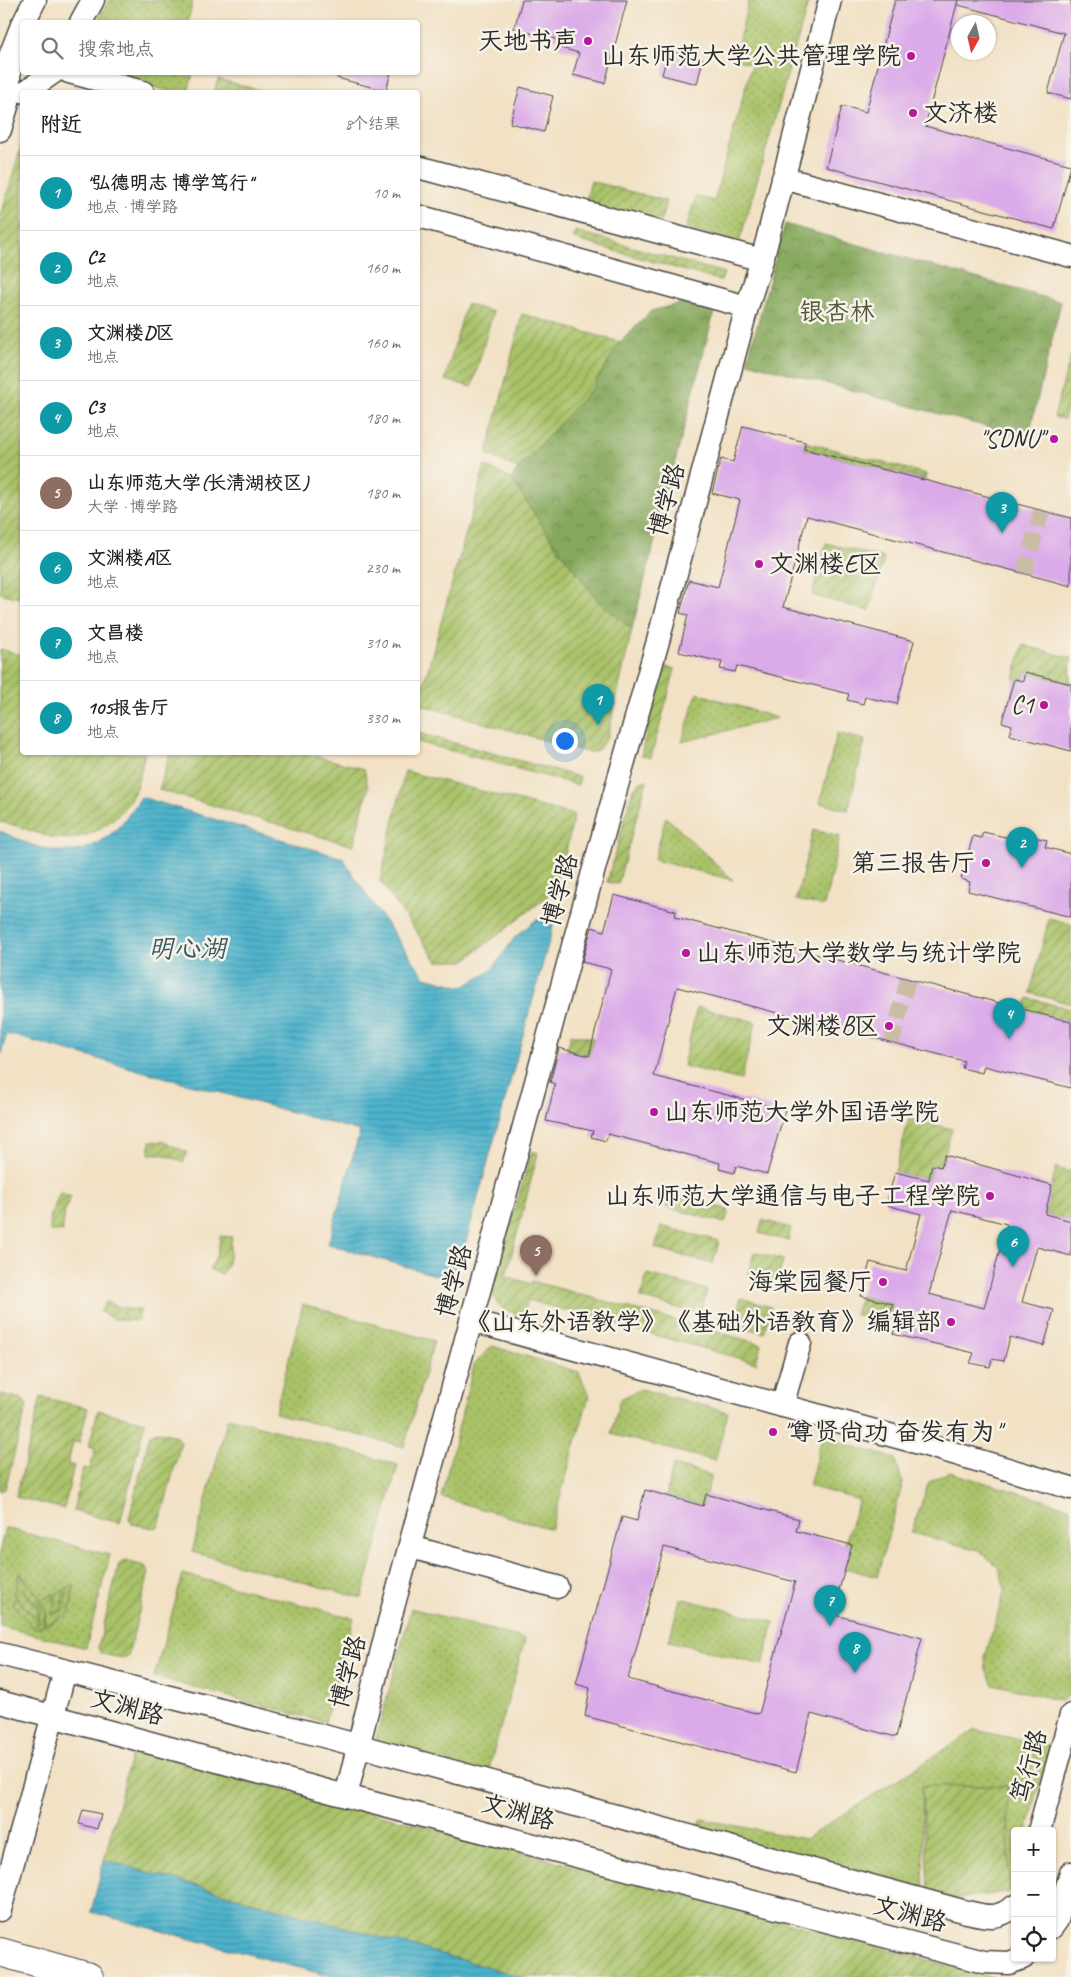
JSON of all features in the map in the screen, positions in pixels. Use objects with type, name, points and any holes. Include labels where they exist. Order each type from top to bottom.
[{"type":"main road","points":[[0,1952],[90,1977]]},
{"type":"street","points":[[25,20],[35,0]]},
{"type":"street","points":[[82,20],[93,0]]},
{"type":"street","name":"博学路","points":[[346,1796],[357,1745],[747,307],[762,260],[830,0]]},
{"type":"street","points":[[0,130],[16,100],[11,57],[20,32]]},
{"type":"street","points":[[30,90],[50,75]]},
{"type":"street","points":[[80,75],[136,90]]},
{"type":"street","points":[[420,168],[762,260]]},
{"type":"street","points":[[783,178],[1071,256]]},
{"type":"street","points":[[420,217],[747,307]]},
{"type":"street","points":[[472,1321],[1071,1488]]},
{"type":"street","points":[[782,1406],[800,1343]]},
{"type":"street","points":[[411,1547],[557,1587]]},
{"type":"street","name":"文渊路","points":[[0,1654],[357,1745],[963,1911],[992,1917],[1011,1910]]},
{"type":"street","points":[[0,1910],[65,1671]]},
{"type":"street","name":"文渊路","points":[[0,1702],[346,1796],[984,1962],[1012,1962]]},
{"type":"street","name":"笃行路","points":[[1042,1827],[1063,1778],[1071,1715]]},
{"type":"street","points":[[1056,1921],[1071,1873]]},
{"type":"green space","points":[[109,0],[193,0],[188,20],[98,20]]},
{"type":"green space","points":[[749,0],[809,0],[739,243],[686,229],[696,196],[714,201],[752,64],[734,59]]},
{"type":"green space","points":[[105,75],[192,75],[189,90],[166,90]]},
{"type":"green space","points":[[218,79],[259,90],[215,90]]},
{"type":"green space","points":[[20,150],[20,598],[0,593],[0,219]]},
{"type":"green space","points":[[591,181],[666,201],[660,224],[585,204]]},
{"type":"green space","name":"银杏林","points":[[785,224],[1061,302],[1028,438],[747,362]]},
{"type":"green space","points":[[576,231],[724,273],[721,281],[573,239]]},
{"type":"green space","points":[[681,303],[714,312],[632,629],[599,602],[553,542],[511,479],[592,388],[620,342],[651,311]]},
{"type":"green space","points":[[466,304],[493,312],[472,387],[445,380]]},
{"type":"green space","points":[[522,314],[620,342],[592,388],[518,469],[487,454]]},
{"type":"green space","points":[[1071,355],[1071,395],[1064,419],[1054,417]]},
{"type":"green space","points":[[805,442],[926,474],[925,480],[804,449]]},
{"type":"green space","points":[[485,466],[511,479],[553,542],[599,602],[632,629],[608,736],[599,749],[590,753],[420,705],[420,697]]},
{"type":"green space","points":[[826,543],[884,558],[869,611],[812,595]]},
{"type":"green space","points":[[1023,645],[1071,658],[1070,684],[1025,672],[1023,681],[1014,679]]},
{"type":"green space","points":[[0,649],[20,654],[20,755],[144,755],[138,781],[130,799],[116,816],[98,830],[77,838],[67,839],[41,834],[0,822]]},
{"type":"green space","points":[[663,666],[675,669],[651,758],[641,755]]},
{"type":"green space","points":[[697,693],[777,718],[682,742]]},
{"type":"green space","points":[[837,733],[865,740],[848,810],[820,803]]},
{"type":"green space","points":[[420,734],[580,777],[578,785],[420,743]]},
{"type":"green space","points":[[169,755],[312,755],[364,769],[368,788],[353,846],[159,790]]},
{"type":"green space","points":[[405,771],[574,815],[563,865],[547,897],[464,961],[437,961],[380,881]]},
{"type":"green space","points":[[647,780],[618,884],[607,882],[633,789],[639,783]]},
{"type":"green space","points":[[666,817],[733,880],[654,860]]},
{"type":"green space","points":[[813,830],[840,836],[824,906],[796,900]]},
{"type":"green space","points":[[1049,918],[1071,924],[1071,1004],[1030,993]]},
{"type":"green space","points":[[1028,998],[1071,1009],[1071,1022],[1024,1010]]},
{"type":"green space","points":[[697,1007],[756,1022],[741,1080],[683,1066]]},
{"type":"green space","points":[[571,1034],[593,1038],[589,1056],[567,1050]]},
{"type":"green space","points":[[909,1118],[952,1129],[941,1167],[932,1165],[929,1180],[895,1172]]},
{"type":"green space","points":[[150,1141],[164,1142],[187,1152],[183,1163],[174,1158],[149,1154]]},
{"type":"green space","points":[[532,1151],[538,1153],[506,1276],[531,1284],[532,1281],[761,1344],[756,1363],[528,1300],[523,1316],[502,1308],[493,1296],[491,1289]]},
{"type":"green space","points":[[1056,1168],[1071,1172],[1071,1221],[1045,1214]]},
{"type":"green space","points":[[60,1192],[71,1197],[64,1214],[63,1231],[50,1231],[50,1216]]},
{"type":"green space","points":[[670,1193],[729,1210],[725,1223],[666,1207]]},
{"type":"green space","points":[[762,1220],[791,1228],[788,1241],[759,1233]]},
{"type":"green space","points":[[661,1226],[719,1241],[713,1264],[655,1248]]},
{"type":"green space","points":[[220,1236],[232,1237],[228,1263],[221,1275],[209,1269],[217,1253]]},
{"type":"green space","points":[[754,1252],[783,1260],[777,1282],[748,1274]]},
{"type":"green space","points":[[647,1274],[707,1290],[700,1314],[640,1298]]},
{"type":"green space","points":[[861,1296],[893,1304],[887,1324],[855,1315]]},
{"type":"green space","points":[[741,1298],[771,1307],[764,1333],[734,1324]]},
{"type":"green space","points":[[106,1301],[122,1308],[140,1310],[139,1321],[113,1319],[100,1312]]},
{"type":"green space","points":[[303,1304],[434,1341],[404,1447],[275,1413]]},
{"type":"green space","points":[[492,1346],[579,1372],[589,1396],[551,1529],[441,1497],[474,1365]]},
{"type":"green space","points":[[641,1389],[728,1412],[715,1461],[611,1434],[620,1399]]},
{"type":"green space","points":[[0,1395],[22,1399],[27,1405],[5,1489],[0,1491]]},
{"type":"green space","points":[[41,1397],[88,1408],[79,1443],[73,1442],[68,1464],[74,1466],[64,1509],[16,1497]]},
{"type":"green space","points":[[98,1410],[145,1422],[120,1523],[73,1511],[83,1468],[90,1469],[95,1448],[89,1446]]},
{"type":"green space","points":[[228,1417],[398,1465],[362,1598],[192,1552]]},
{"type":"green space","points":[[156,1431],[177,1436],[181,1442],[159,1526],[154,1528],[132,1524],[129,1518],[150,1434]]},
{"type":"green space","points":[[822,1437],[894,1458],[903,1482],[877,1577],[845,1568],[851,1546],[845,1543],[859,1500],[809,1486]]},
{"type":"green space","points":[[673,1465],[711,1475],[703,1506],[666,1496]]},
{"type":"green space","points":[[949,1472],[1071,1508],[1071,1694],[1061,1701],[993,1684],[986,1670],[985,1657],[1005,1589],[999,1568],[979,1550],[911,1533],[929,1482]]},
{"type":"green space","points":[[5,1528],[110,1555],[86,1648],[0,1626],[0,1549]],"holes":[[[20,1573],[40,1597],[38,1606],[22,1587],[21,1590],[38,1609],[34,1628],[13,1605],[15,1598],[32,1617],[33,1614],[15,1596]],[[74,1586],[69,1614],[46,1625],[48,1608],[46,1606],[43,1626],[37,1628],[43,1599],[47,1597],[49,1599],[49,1596],[54,1594],[53,1605],[55,1608],[57,1593],[64,1590],[61,1609],[52,1613],[51,1616],[64,1610],[67,1588]]]},
{"type":"green space","points":[[125,1561],[145,1566],[149,1572],[128,1656],[122,1658],[101,1654],[98,1648],[119,1564]]},
{"type":"green space","points":[[19,1573],[40,1598],[39,1606],[22,1588],[21,1590],[38,1609],[34,1629],[13,1605],[15,1598],[32,1616],[33,1614],[15,1596]]},
{"type":"green space","points":[[183,1574],[354,1618],[325,1722],[154,1677]]},
{"type":"green space","points":[[74,1585],[69,1614],[45,1625],[46,1606],[43,1626],[37,1629],[43,1599],[49,1598],[49,1596],[54,1594],[53,1605],[55,1607],[57,1593],[64,1590],[61,1609],[52,1613],[52,1615],[64,1610],[67,1588]]},
{"type":"green space","points":[[680,1598],[774,1622],[763,1665],[669,1641]]},
{"type":"green space","points":[[411,1608],[525,1639],[487,1776],[374,1746]]},
{"type":"green space","points":[[975,1730],[1050,1746],[1028,1827],[1011,1827],[1010,1892],[1007,1786],[922,1786],[924,1906],[694,1836],[701,1819],[805,1839]]},
{"type":"green space","points":[[133,1749],[993,1977],[522,1977],[104,1860]]},
{"type":"green space","points":[[922,1786],[1007,1786],[1010,1892],[929,1902]]},
{"type":"water","name":"明心湖","points":[[141,797],[343,858],[425,977],[463,987],[492,970],[515,937],[536,920],[556,916],[455,1281],[328,1244],[360,1131],[7,1034],[0,1057],[0,831],[41,848],[63,851],[78,850],[103,840],[113,832],[123,822]]},
{"type":"water","points":[[104,1860],[522,1977],[333,1977],[91,1912]]},
{"type":"building","name":"天地书声","points":[[522,0],[627,0],[605,83],[573,75],[579,53],[557,47],[559,40],[514,29]]},
{"type":"building","name":"文济楼","points":[[895,0],[958,0],[954,15],[951,15],[951,27],[925,126],[1071,165],[1054,229],[826,167],[842,106],[866,112]]},
{"type":"building","name":"文济楼","points":[[959,0],[1071,0],[1071,99],[1048,93],[1064,33],[958,5]]},
{"type":"building","points":[[668,51],[703,59],[697,84],[662,75]]},
{"type":"building","points":[[338,75],[390,75],[386,90],[337,78]]},
{"type":"building","points":[[520,87],[553,96],[544,132],[510,123]]},
{"type":"building","name":"文渊楼E区","points":[[743,426],[805,442],[804,449],[1071,518],[1071,586],[807,516],[783,607],[914,641],[897,704],[865,697],[863,704],[847,700],[849,694],[737,666],[735,672],[720,669],[722,662],[679,652],[688,615],[680,613],[689,580],[718,587],[740,500],[712,493],[721,459],[733,462]]},
{"type":"building","name":"C1","points":[[1025,672],[1071,684],[1071,751],[1010,735],[1012,725],[1002,722],[1014,679],[1023,681]]},
{"type":"building","points":[[983,832],[1027,842],[1029,836],[1047,840],[1045,847],[1071,854],[1071,917],[968,891],[970,882],[961,879],[973,836],[981,838]]},
{"type":"building","name":"文渊楼B区","points":[[614,895],[676,911],[675,917],[1071,1022],[1071,1088],[984,1066],[982,1073],[962,1068],[964,1061],[677,987],[654,1076],[785,1110],[767,1174],[736,1166],[734,1173],[719,1169],[720,1163],[608,1134],[606,1141],[591,1137],[593,1131],[546,1121],[555,1084],[550,1082],[559,1048],[589,1056],[611,969],[582,962],[592,927],[604,931]]},
{"type":"building","points":[[945,1155],[1052,1185],[1045,1214],[1071,1221],[1071,1256],[1037,1247],[1022,1302],[1054,1310],[1044,1346],[1010,1337],[1004,1361],[992,1359],[990,1367],[970,1363],[974,1353],[893,1334],[895,1327],[887,1324],[893,1304],[861,1296],[870,1262],[906,1271],[921,1214],[886,1205],[895,1172],[929,1180],[932,1165],[941,1167]],"holes":[[[952,1210],[1007,1224],[984,1308],[929,1294]]]},
{"type":"building","points":[[645,1490],[703,1506],[706,1494],[799,1519],[796,1531],[852,1545],[832,1614],[922,1638],[896,1737],[811,1714],[796,1772],[585,1716],[590,1688],[576,1684],[622,1517],[637,1521]],"holes":[[[664,1547],[795,1582],[759,1714],[628,1679]]]},
{"type":"building","points":[[83,1810],[101,1814],[97,1829],[79,1824]]},
{"type":"tunnel","points":[[1024,573],[1042,510]]},
{"type":"tunnel","points":[[892,1042],[908,979]]},
{"type":"place","name":"天地书声","points":[[588,41]]},
{"type":"place","name":"山东师范大学公共管理学院","points":[[911,56]]},
{"type":"place","name":"文济楼","points":[[913,113]]},
{"type":"place","name":"\"SDNU\"","points":[[1054,439]]},
{"type":"place","name":"文渊楼D区","points":[[1002,533]]},
{"type":"place","name":"文渊楼E区","points":[[759,564]]},
{"type":"place","name":"C1","points":[[1044,705]]},
{"type":"place","name":"\"弘德明志 博学笃行\"","points":[[598,725]]},
{"type":"place","name":"第三报告厅","points":[[986,863]]},
{"type":"place","name":"C2","points":[[1022,868]]},
{"type":"place","name":"山东师范大学数学与统计学院","points":[[686,953]]},
{"type":"place","name":"文渊楼B区","points":[[889,1026]]},
{"type":"place","name":"C3","points":[[1009,1039]]},
{"type":"place","name":"山东师范大学外国语学院","points":[[654,1112]]},
{"type":"place","name":"山东师范大学通信与电子工程学院","points":[[990,1196]]},
{"type":"place","name":"文渊楼A区","points":[[1013,1267]]},
{"type":"place","name":"山东师范大学(长清湖校区)","points":[[536,1276]]},
{"type":"place","name":"海棠园餐厅","points":[[883,1282]]},
{"type":"place","name":"《山东外语教学》《基础外语教育》编辑部","points":[[951,1322]]},
{"type":"place","name":"\"尊贤尚功 奋发有为\"","points":[[773,1432]]},
{"type":"place","name":"文昌楼","points":[[830,1626]]},
{"type":"place","name":"105报告厅","points":[[855,1673]]}]
